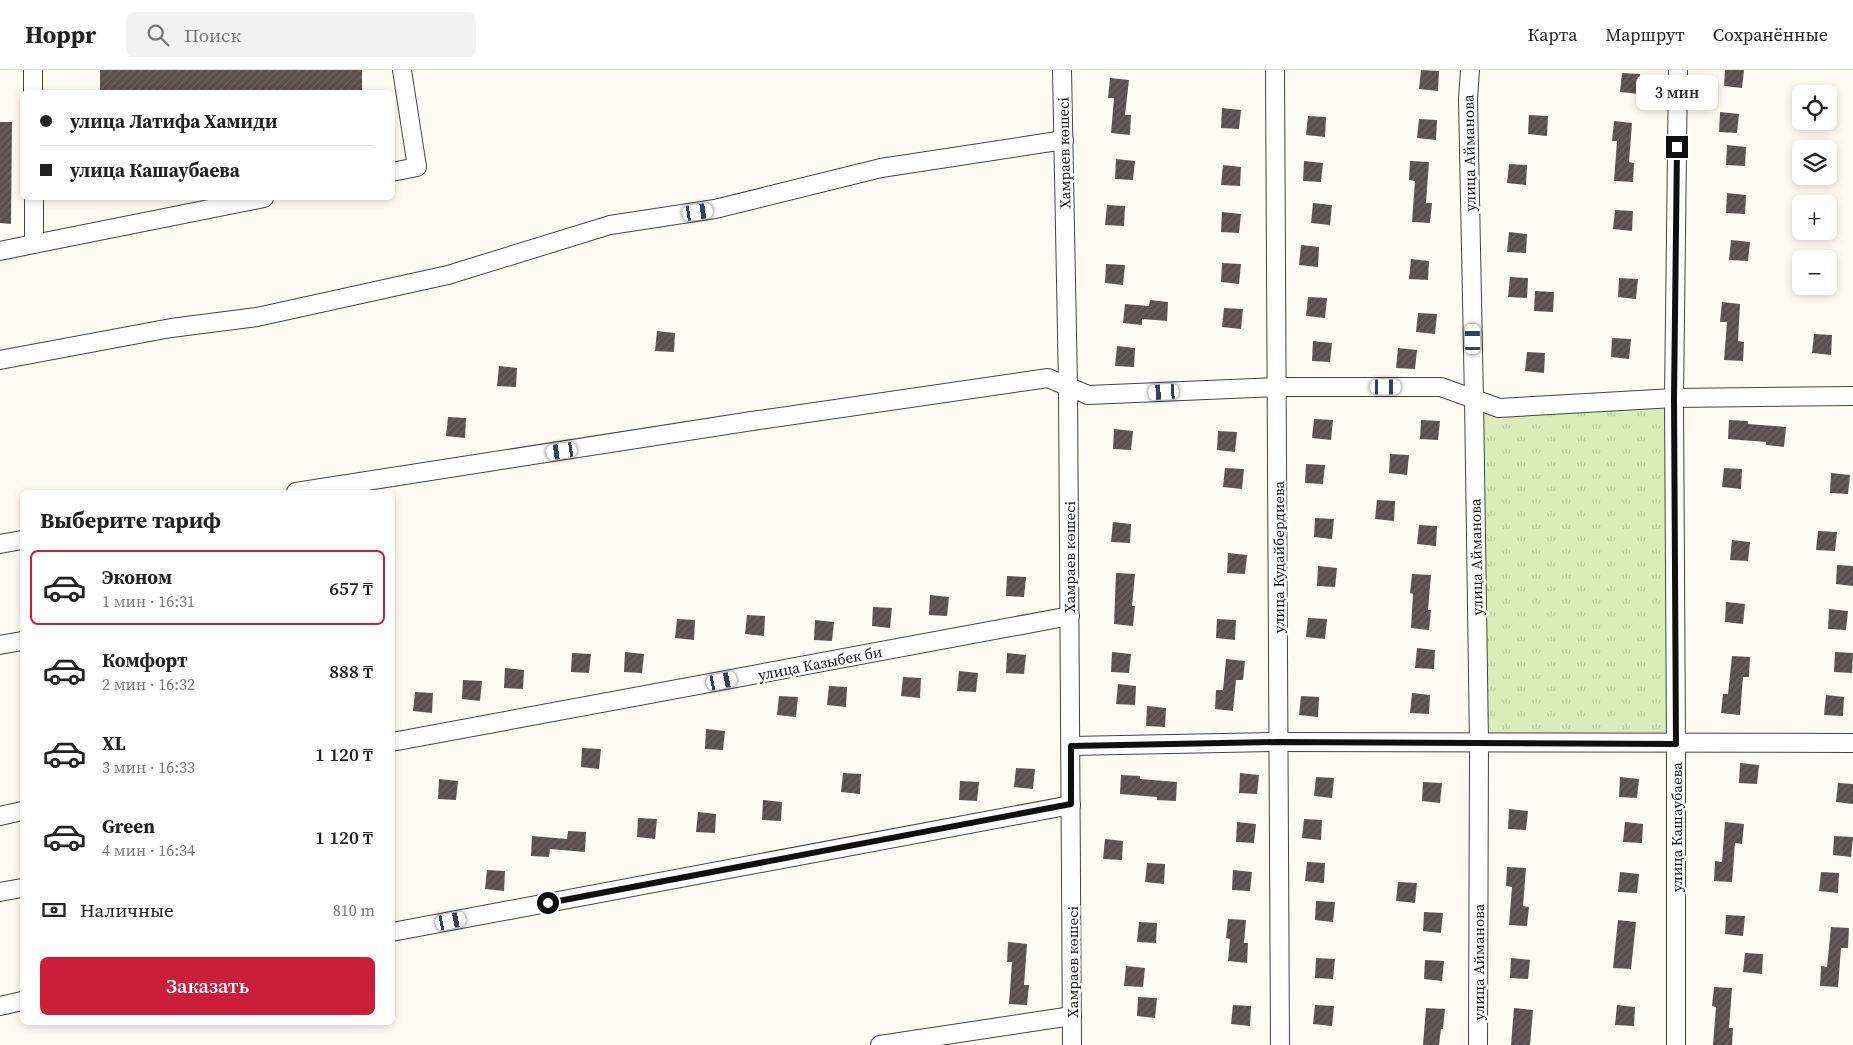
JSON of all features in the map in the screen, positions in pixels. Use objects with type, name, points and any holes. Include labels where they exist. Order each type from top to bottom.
[{"type":"street","points":[[33,70],[33,90]]},
{"type":"street","points":[[395,171],[417,167],[402,70]]},
{"type":"street","name":"Хамраев көшесі","points":[[1062,70],[1068,386],[1072,1045]]},
{"type":"street","name":"улица Кудайбердиева","points":[[1275,70],[1280,1045]]},
{"type":"street","name":"улица Айманова","points":[[1470,70],[1468,110],[1479,742],[1478,1045]]},
{"type":"street","name":"улица Кашаубаева","points":[[1676,1045],[1674,398],[1678,70]]},
{"type":"street","points":[[0,360],[170,328],[257,317],[438,278],[610,225],[715,209],[881,168],[1064,140]]},
{"type":"street","points":[[34,200],[34,244]]},
{"type":"street","points":[[0,251],[254,200]]},
{"type":"street","points":[[309,490],[1048,378],[1088,395],[1278,387],[1441,387],[1499,408],[1674,398],[1853,396]]},
{"type":"street","points":[[0,544],[20,540]]},
{"type":"street","name":"улица Казыбек би","points":[[395,741],[1070,616]]},
{"type":"street","points":[[0,644],[20,640]]},
{"type":"street","points":[[1071,746],[1277,742],[1853,743]]},
{"type":"street","points":[[395,931],[1071,804]]},
{"type":"street","points":[[0,816],[20,811]]},
{"type":"street","points":[[0,892],[20,888]]},
{"type":"street","points":[[0,1006],[20,1001]]},
{"type":"street","points":[[880,1045],[1072,1016]]},
{"type":"green space","points":[[1674,398],[1676,744],[1479,743],[1474,399],[1499,408]]},
{"type":"building","points":[[100,70],[362,70],[362,90],[100,90]]},
{"type":"building","points":[[1421,70],[1439,71],[1438,91],[1419,89]]},
{"type":"building","points":[[1725,70],[1744,70],[1742,88],[1724,86]]},
{"type":"building","points":[[1622,73],[1640,74],[1639,94],[1620,92]]},
{"type":"building","points":[[1110,78],[1129,80],[1125,115],[1131,115],[1130,135],[1111,133],[1114,98],[1108,98]]},
{"type":"building","points":[[1222,108],[1241,110],[1239,129],[1221,128]]},
{"type":"building","points":[[1720,112],[1739,114],[1737,133],[1719,132]]},
{"type":"building","points":[[1529,115],[1548,116],[1547,136],[1528,134]]},
{"type":"building","points":[[1308,116],[1326,117],[1325,137],[1306,135]]},
{"type":"building","points":[[1419,119],[1437,120],[1436,140],[1417,138]]},
{"type":"building","points":[[1614,121],[1632,123],[1629,162],[1634,163],[1633,182],[1614,181],[1617,141],[1612,141]]},
{"type":"building","points":[[0,122],[12,122],[11,224],[0,223]]},
{"type":"building","points":[[1727,145],[1746,147],[1745,166],[1726,165]]},
{"type":"building","points":[[1116,159],[1135,161],[1133,180],[1115,179]]},
{"type":"building","points":[[1304,161],[1323,163],[1321,182],[1303,181]]},
{"type":"building","points":[[1410,161],[1429,162],[1426,203],[1432,203],[1430,223],[1412,222],[1415,181],[1409,180]]},
{"type":"building","points":[[1509,164],[1527,165],[1526,185],[1507,183]]},
{"type":"building","points":[[1223,165],[1241,167],[1240,186],[1221,185]]},
{"type":"building","points":[[1727,193],[1746,195],[1745,214],[1726,213]]},
{"type":"building","points":[[1313,203],[1332,205],[1330,225],[1311,223]]},
{"type":"building","points":[[1107,205],[1125,206],[1124,226],[1105,225]]},
{"type":"building","points":[[1615,210],[1633,211],[1632,231],[1613,229]]},
{"type":"building","points":[[1222,212],[1241,214],[1239,233],[1221,232]]},
{"type":"building","points":[[1509,232],[1527,234],[1526,253],[1507,252]]},
{"type":"building","points":[[1731,240],[1750,242],[1748,261],[1729,260]]},
{"type":"building","points":[[1301,245],[1319,247],[1318,267],[1299,265]]},
{"type":"building","points":[[1411,259],[1429,261],[1428,280],[1409,279]]},
{"type":"building","points":[[1222,263],[1241,264],[1239,284],[1221,282]]},
{"type":"building","points":[[1106,264],[1125,265],[1123,285],[1105,283]]},
{"type":"building","points":[[1510,277],[1528,278],[1527,298],[1508,297]]},
{"type":"building","points":[[1619,278],[1638,279],[1636,299],[1618,297]]},
{"type":"building","points":[[1535,291],[1554,292],[1553,312],[1534,311]]},
{"type":"building","points":[[1308,297],[1327,298],[1325,318],[1306,316]]},
{"type":"building","points":[[1150,300],[1168,302],[1167,321],[1142,319],[1142,325],[1123,323],[1125,304],[1149,306]]},
{"type":"building","points":[[1722,302],[1740,304],[1738,341],[1744,342],[1743,361],[1724,360],[1727,322],[1720,322]]},
{"type":"building","points":[[1224,308],[1243,309],[1241,329],[1222,327]]},
{"type":"building","points":[[1418,313],[1437,314],[1435,334],[1416,332]]},
{"type":"building","points":[[657,331],[675,333],[674,352],[655,351]]},
{"type":"building","points":[[1814,334],[1832,335],[1831,355],[1812,353]]},
{"type":"building","points":[[1612,338],[1631,339],[1629,359],[1611,357]]},
{"type":"building","points":[[1313,341],[1332,343],[1330,362],[1312,361]]},
{"type":"building","points":[[1117,346],[1135,348],[1134,367],[1115,366]]},
{"type":"building","points":[[1398,348],[1417,350],[1415,369],[1396,368]]},
{"type":"building","points":[[1527,352],[1545,353],[1544,373],[1525,371]]},
{"type":"building","points":[[499,366],[517,368],[516,387],[497,386]]},
{"type":"building","points":[[448,417],[466,418],[465,438],[446,436]]},
{"type":"building","points":[[1314,419],[1333,420],[1331,440],[1312,438]]},
{"type":"building","points":[[1421,420],[1440,421],[1438,440],[1420,439]]},
{"type":"building","points":[[1729,420],[1748,421],[1748,424],[1786,427],[1784,447],[1766,445],[1766,442],[1728,439]]},
{"type":"building","points":[[1114,429],[1133,431],[1131,450],[1113,449]]},
{"type":"building","points":[[1218,431],[1237,432],[1235,452],[1217,450]]},
{"type":"building","points":[[1390,454],[1409,455],[1407,475],[1389,473]]},
{"type":"building","points":[[1306,464],[1325,465],[1323,484],[1305,483]]},
{"type":"building","points":[[1225,468],[1244,469],[1242,489],[1223,487]]},
{"type":"building","points":[[1724,468],[1742,469],[1741,489],[1722,487]]},
{"type":"building","points":[[1831,473],[1850,475],[1848,494],[1830,493]]},
{"type":"building","points":[[1377,500],[1395,501],[1394,521],[1375,519]]},
{"type":"building","points":[[1315,518],[1334,519],[1332,539],[1314,537]]},
{"type":"building","points":[[1113,522],[1131,524],[1130,543],[1111,542]]},
{"type":"building","points":[[1419,525],[1437,526],[1436,546],[1417,544]]},
{"type":"building","points":[[1818,531],[1837,532],[1835,551],[1816,550]]},
{"type":"building","points":[[1732,540],[1750,542],[1748,561],[1730,560]]},
{"type":"building","points":[[1228,553],[1247,555],[1245,574],[1227,573]]},
{"type":"building","points":[[1837,565],[1853,566],[1853,586],[1836,584]]},
{"type":"building","points":[[1318,566],[1337,568],[1335,587],[1317,586]]},
{"type":"building","points":[[1116,573],[1135,574],[1132,606],[1135,606],[1133,626],[1114,624]]},
{"type":"building","points":[[1412,574],[1431,575],[1428,610],[1431,610],[1429,630],[1411,628],[1413,594],[1410,593]]},
{"type":"building","points":[[1007,576],[1026,577],[1024,597],[1006,596]]},
{"type":"building","points":[[930,595],[949,597],[947,616],[929,615]]},
{"type":"building","points":[[1726,602],[1745,604],[1743,624],[1725,622]]},
{"type":"building","points":[[873,607],[892,608],[890,628],[872,626]]},
{"type":"building","points":[[1829,609],[1848,611],[1846,630],[1828,629]]},
{"type":"building","points":[[747,615],[765,616],[764,636],[745,634]]},
{"type":"building","points":[[1308,618],[1327,619],[1325,639],[1306,637]]},
{"type":"building","points":[[677,619],[695,620],[694,640],[675,638]]},
{"type":"building","points":[[1217,619],[1236,620],[1235,640],[1216,638]]},
{"type":"building","points":[[815,620],[834,622],[832,641],[814,640]]},
{"type":"building","points":[[1417,648],[1435,650],[1434,669],[1415,668]]},
{"type":"building","points":[[625,652],[644,654],[642,673],[624,672]]},
{"type":"building","points":[[1112,652],[1131,654],[1129,673],[1111,672]]},
{"type":"building","points":[[1835,652],[1853,653],[1852,673],[1834,672]]},
{"type":"building","points":[[572,653],[591,654],[589,673],[571,672]]},
{"type":"building","points":[[1007,653],[1026,655],[1024,674],[1006,673]]},
{"type":"building","points":[[1732,656],[1750,657],[1749,677],[1743,677],[1740,715],[1721,713],[1723,694],[1728,694]]},
{"type":"building","points":[[1226,659],[1245,661],[1243,680],[1236,680],[1233,711],[1215,709],[1216,690],[1223,690]]},
{"type":"building","points":[[505,668],[524,670],[523,689],[504,688]]},
{"type":"building","points":[[959,671],[978,673],[976,692],[957,691]]},
{"type":"building","points":[[903,677],[921,678],[920,698],[901,696]]},
{"type":"building","points":[[463,680],[482,681],[480,701],[462,699]]},
{"type":"building","points":[[1118,684],[1136,686],[1135,705],[1116,704]]},
{"type":"building","points":[[829,686],[847,687],[846,707],[827,705]]},
{"type":"building","points":[[415,692],[433,693],[432,713],[413,711]]},
{"type":"building","points":[[1412,693],[1430,695],[1429,714],[1410,713]]},
{"type":"building","points":[[1826,695],[1844,697],[1843,716],[1824,715]]},
{"type":"building","points":[[779,696],[798,697],[796,717],[777,715]]},
{"type":"building","points":[[1301,696],[1319,697],[1318,717],[1299,715]]},
{"type":"building","points":[[1147,706],[1166,708],[1165,727],[1146,726]]},
{"type":"building","points":[[706,729],[725,731],[723,750],[705,749]]},
{"type":"building","points":[[582,748],[601,749],[599,769],[581,767]]},
{"type":"building","points":[[1740,763],[1759,765],[1757,784],[1739,783]]},
{"type":"building","points":[[1016,768],[1035,769],[1033,789],[1014,787]]},
{"type":"building","points":[[843,773],[861,774],[860,794],[841,792]]},
{"type":"building","points":[[1240,773],[1259,775],[1257,794],[1239,793]]},
{"type":"building","points":[[1121,775],[1140,776],[1140,779],[1177,782],[1176,801],[1157,800],[1157,797],[1120,794]]},
{"type":"building","points":[[1316,777],[1334,778],[1332,798],[1314,796]]},
{"type":"building","points":[[1620,777],[1639,779],[1637,798],[1619,797]]},
{"type":"building","points":[[439,779],[458,781],[456,800],[438,799]]},
{"type":"building","points":[[960,781],[979,782],[977,801],[959,800]]},
{"type":"building","points":[[1423,782],[1442,783],[1440,803],[1422,801]]},
{"type":"building","points":[[1838,783],[1853,784],[1853,804],[1836,802]]},
{"type":"building","points":[[763,800],[782,802],[781,821],[762,820]]},
{"type":"building","points":[[1509,809],[1528,811],[1526,830],[1508,829]]},
{"type":"building","points":[[698,812],[716,814],[715,833],[696,832]]},
{"type":"building","points":[[638,818],[657,819],[655,839],[637,837]]},
{"type":"building","points":[[1304,819],[1322,820],[1321,840],[1302,838]]},
{"type":"building","points":[[1237,822],[1256,824],[1254,843],[1236,842]]},
{"type":"building","points":[[1625,822],[1643,824],[1642,843],[1623,842]]},
{"type":"building","points":[[1725,822],[1744,824],[1742,844],[1735,843],[1732,882],[1714,881],[1715,861],[1722,862]]},
{"type":"building","points":[[568,831],[586,832],[585,852],[550,849],[549,857],[531,856],[532,836],[567,839]]},
{"type":"building","points":[[1834,836],[1853,837],[1851,857],[1833,855]]},
{"type":"building","points":[[1105,839],[1123,841],[1122,860],[1103,859]]},
{"type":"building","points":[[1307,862],[1325,863],[1324,883],[1305,881]]},
{"type":"building","points":[[1147,863],[1165,864],[1164,884],[1145,882]]},
{"type":"building","points":[[1507,867],[1526,868],[1523,906],[1529,907],[1527,926],[1509,925],[1512,887],[1506,886]]},
{"type":"building","points":[[487,870],[505,871],[504,891],[485,889]]},
{"type":"building","points":[[1233,870],[1252,872],[1250,891],[1232,890]]},
{"type":"building","points":[[1620,872],[1639,874],[1637,893],[1618,892]]},
{"type":"building","points":[[1821,872],[1839,873],[1838,893],[1819,891]]},
{"type":"building","points":[[1398,882],[1417,883],[1415,903],[1396,901]]},
{"type":"building","points":[[1316,901],[1335,902],[1333,922],[1315,920]]},
{"type":"building","points":[[1424,912],[1443,913],[1441,933],[1423,931]]},
{"type":"building","points":[[1726,915],[1745,916],[1743,936],[1725,934]]},
{"type":"building","points":[[1228,919],[1246,920],[1244,943],[1248,943],[1247,963],[1228,961],[1230,939],[1226,938]]},
{"type":"building","points":[[1618,920],[1636,922],[1631,969],[1613,968]]},
{"type":"building","points":[[1139,922],[1157,923],[1156,943],[1137,942]]},
{"type":"building","points":[[1831,927],[1849,928],[1848,948],[1841,948],[1838,987],[1820,986],[1821,966],[1827,967]]},
{"type":"building","points":[[1008,942],[1027,944],[1024,985],[1029,985],[1027,1005],[1009,1004],[1012,962],[1007,962]]},
{"type":"building","points":[[1745,953],[1763,954],[1762,974],[1743,972]]},
{"type":"building","points":[[1316,958],[1335,959],[1333,979],[1315,978]]},
{"type":"building","points":[[1511,958],[1530,960],[1528,979],[1510,978]]},
{"type":"building","points":[[1425,960],[1444,961],[1442,981],[1424,979]]},
{"type":"building","points":[[1126,966],[1145,968],[1143,987],[1124,986]]},
{"type":"building","points":[[1714,987],[1732,988],[1729,1028],[1733,1028],[1732,1045],[1713,1045],[1716,1007],[1712,1006]]},
{"type":"building","points":[[1138,997],[1157,998],[1155,1018],[1137,1016]]},
{"type":"building","points":[[1233,1005],[1251,1006],[1250,1026],[1231,1024]]},
{"type":"building","points":[[1315,1005],[1334,1006],[1332,1026],[1313,1024]]},
{"type":"building","points":[[1617,1005],[1635,1007],[1634,1026],[1615,1025]]},
{"type":"building","points":[[1426,1008],[1445,1009],[1439,1045],[1423,1045]]},
{"type":"building","points":[[1514,1008],[1533,1010],[1530,1045],[1511,1045]]},
{"type":"route","points":[[548,903],[1071,804],[1071,746],[1277,742],[1676,744],[1674,398],[1677,147]]}]
